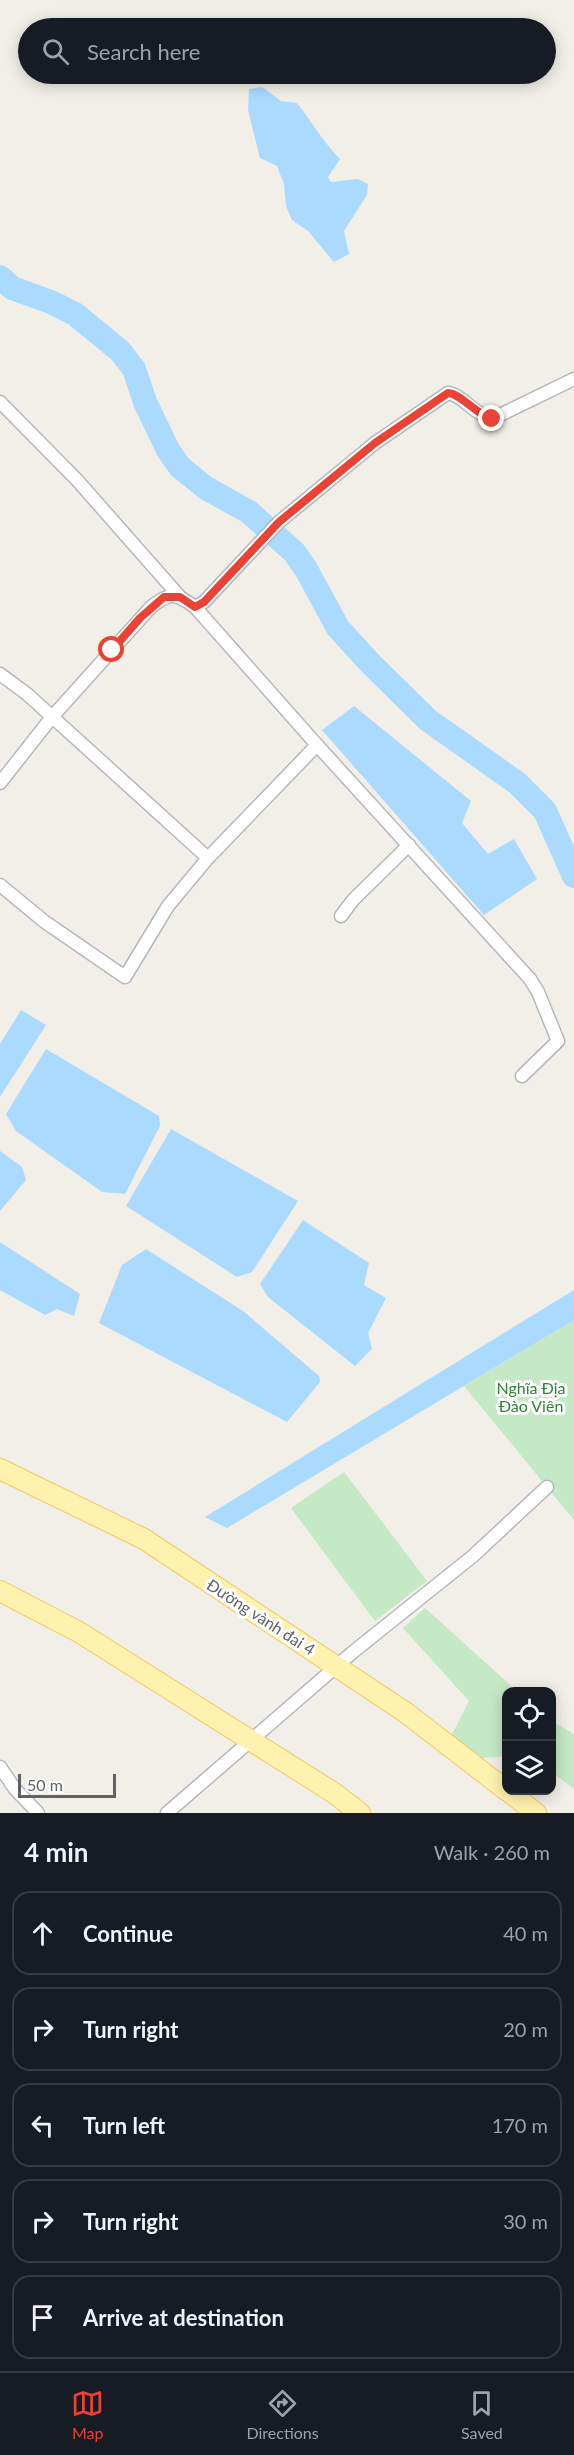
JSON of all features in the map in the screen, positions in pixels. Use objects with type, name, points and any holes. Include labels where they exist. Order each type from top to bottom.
[{"type":"main road","name":"Đường vành đai 4","points":[[0,1468],[144,1539],[405,1712],[502,1786]]},
{"type":"main road","points":[[0,1591],[79,1632],[334,1793],[360,1813]]},
{"type":"main road","name":"Đường vành đai 4","points":[[513,1795],[536,1813]]},
{"type":"street","points":[[195,607],[204,602],[279,522],[375,443],[448,393],[454,394],[480,416],[492,419],[574,380]]},
{"type":"street","points":[[0,402],[77,480],[180,597],[195,607],[530,979],[538,992],[558,1041],[522,1076]]},
{"type":"street","points":[[0,783],[52,717],[152,608],[164,597],[180,597]]},
{"type":"street","points":[[0,675],[27,694],[208,858]]},
{"type":"street","points":[[0,885],[53,927],[124,977],[158,920],[208,858],[317,745]]},
{"type":"street","points":[[341,916],[409,845]]},
{"type":"street","points":[[167,1813],[336,1666],[473,1556],[547,1487]]},
{"type":"street","points":[[0,1767],[15,1789],[38,1813]]},
{"type":"green space","name":"Nghĩa Địa Đào Viên","points":[[574,1320],[574,1520],[464,1386]]},
{"type":"green space","points":[[344,1472],[427,1581],[375,1621],[291,1508]]},
{"type":"green space","points":[[425,1608],[513,1687],[502,1687],[502,1756],[483,1758],[450,1738],[469,1701],[403,1628]]},
{"type":"green space","points":[[556,1723],[574,1734],[574,1789],[556,1775]]},
{"type":"water","points":[[262,87],[281,101],[297,103],[340,159],[328,177],[331,182],[358,179],[368,184],[367,195],[344,231],[349,254],[334,262],[308,231],[292,220],[286,206],[284,184],[277,166],[260,158],[248,110],[249,89]]},
{"type":"water","points":[[354,706],[471,801],[462,823],[488,854],[514,839],[537,879],[484,915],[322,730]]},
{"type":"water","points":[[21,1010],[46,1025],[0,1097],[0,1044]]},
{"type":"water","points":[[46,1049],[159,1116],[160,1126],[125,1194],[102,1192],[16,1131],[6,1114]]},
{"type":"water","points":[[171,1129],[298,1201],[252,1272],[237,1277],[126,1206]]},
{"type":"water","points":[[0,1151],[22,1167],[26,1180],[0,1211]]},
{"type":"water","points":[[303,1220],[369,1263],[364,1285],[386,1298],[368,1333],[372,1349],[355,1366],[268,1297],[260,1284]]},
{"type":"water","points":[[0,1242],[80,1294],[74,1316],[57,1309],[45,1315],[0,1290]]},
{"type":"water","points":[[146,1249],[243,1311],[319,1376],[320,1382],[287,1422],[99,1323],[122,1265]]},
{"type":"water","points":[[574,1290],[574,1320],[227,1528],[205,1517]]},
{"type":"waterway","points":[[0,277],[12,288],[51,302],[75,314],[120,351],[134,369],[145,402],[168,450],[180,467],[206,488],[249,512],[294,552],[306,569],[338,628],[371,664],[428,720],[517,783],[545,811],[574,876]]},
{"type":"route","points":[[112,650],[140,618],[164,597],[173,595],[180,597],[195,607],[204,602],[279,522],[375,443],[448,393],[454,394],[480,416],[492,419]]}]
